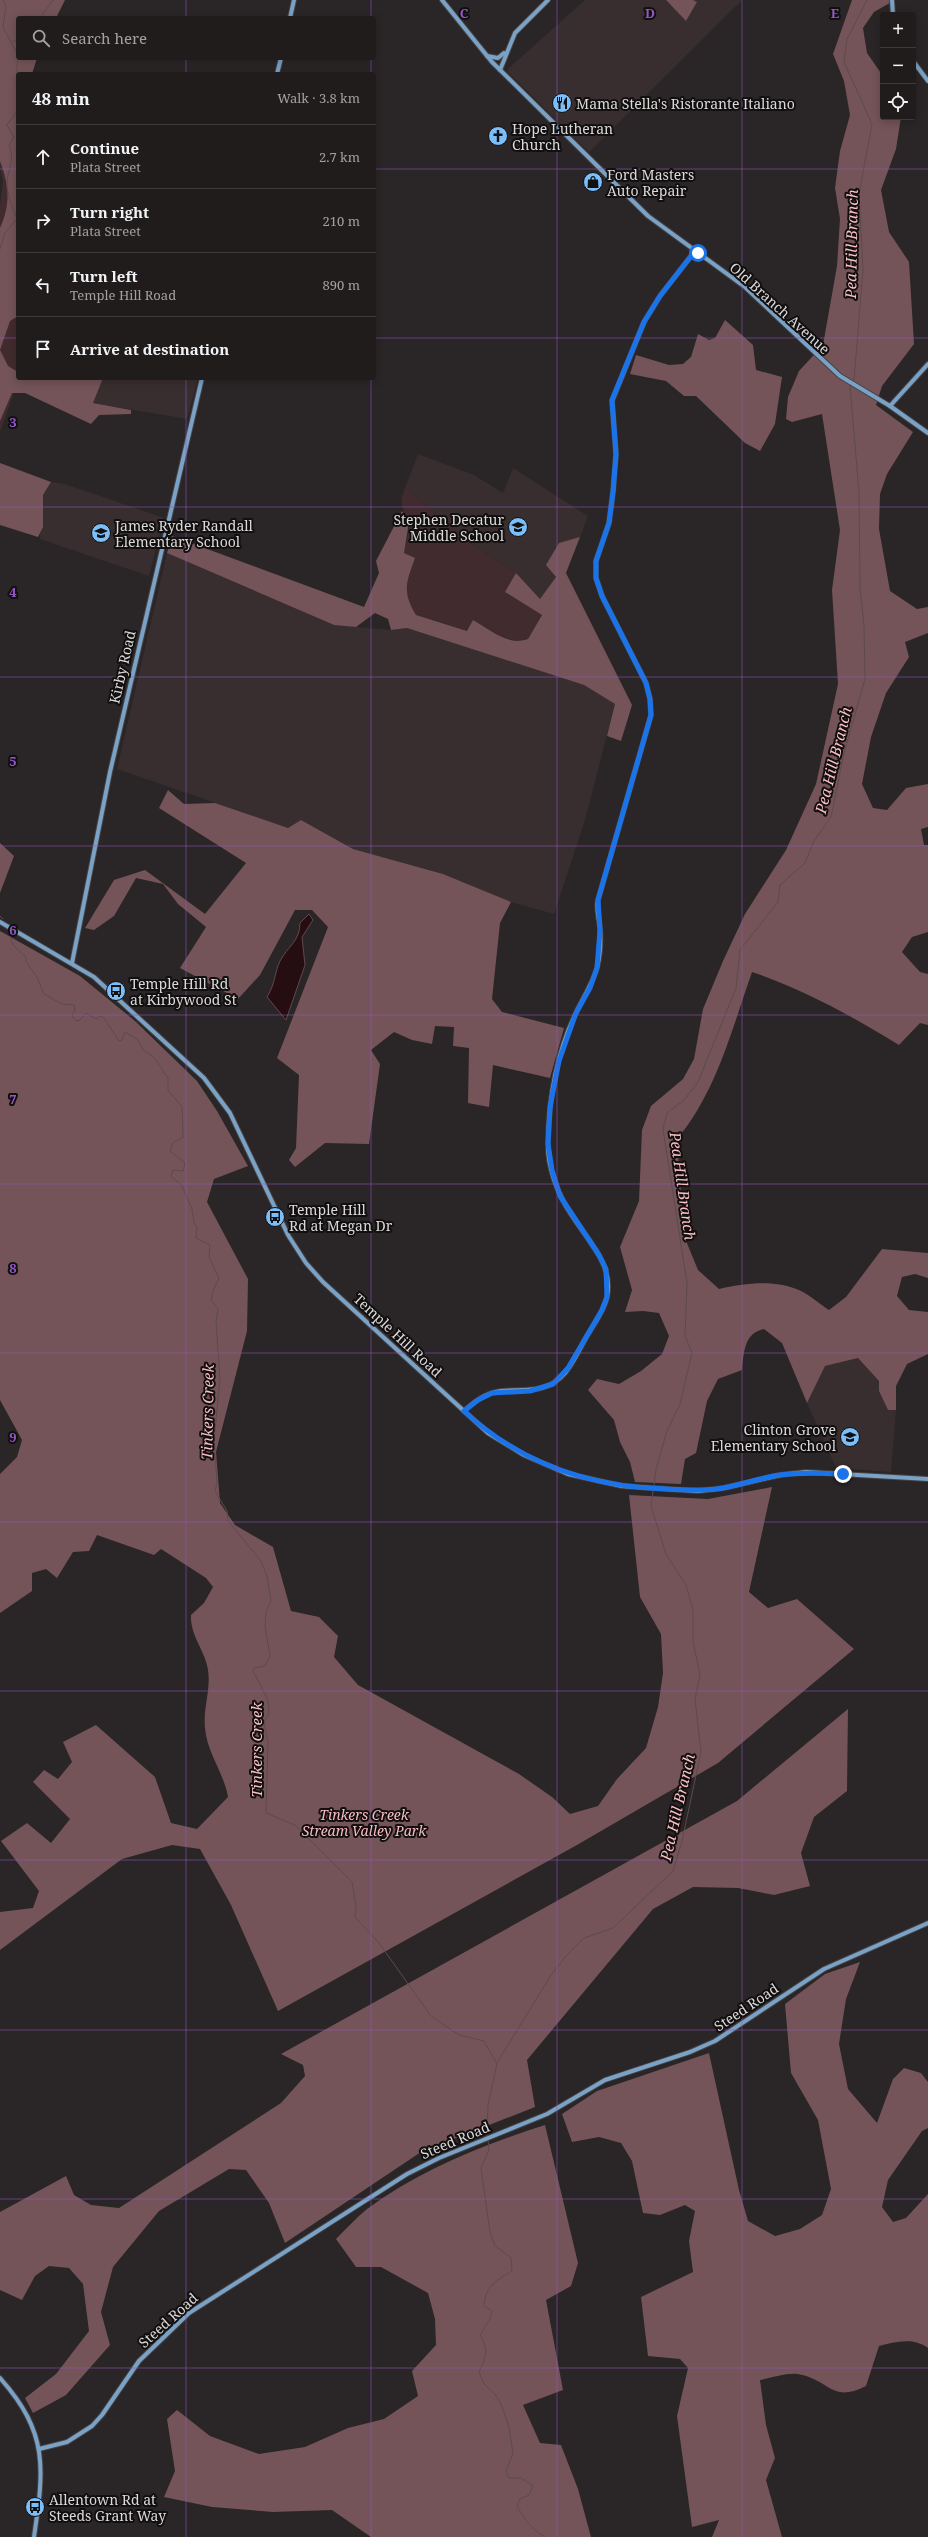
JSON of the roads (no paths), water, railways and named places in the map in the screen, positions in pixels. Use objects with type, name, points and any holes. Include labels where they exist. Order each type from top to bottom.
[{"type":"main road","points":[[290,16],[294,0]]},
{"type":"main road","name":"Old Branch Avenue","points":[[442,0],[486,55],[500,70],[648,216],[750,292],[840,376],[890,406],[928,433]]},
{"type":"main road","points":[[500,70],[506,52],[519,27],[548,0]]},
{"type":"main road","points":[[892,0],[893,12]]},
{"type":"main road","points":[[486,55],[498,58],[506,52]]},
{"type":"main road","points":[[278,72],[280,60]]},
{"type":"main road","points":[[916,65],[928,81]]},
{"type":"main road","points":[[464,1411],[478,1400],[489,1394],[501,1391],[540,1390],[556,1381],[568,1368],[602,1310],[607,1297],[606,1269],[599,1255],[560,1196],[552,1170],[548,1144],[550,1107],[559,1061],[573,1019],[590,988],[597,968],[600,930],[598,900],[651,715],[648,690],[599,590],[596,569],[598,555],[609,523],[613,492],[616,454],[612,400],[644,322],[660,296],[695,251]]},
{"type":"main road","points":[[890,406],[928,364]]},
{"type":"main road","name":"Kirby Road","points":[[72,963],[111,766],[202,380]]},
{"type":"main road","name":"Temple Hill Road","points":[[0,922],[72,963],[105,985],[204,1078],[230,1113],[288,1235],[306,1263],[324,1282],[464,1411],[498,1440],[536,1461],[579,1477],[622,1486],[698,1491],[724,1488],[780,1475],[806,1472],[928,1479]]},
{"type":"main road","name":"Steed Road","points":[[39,2450],[60,2445],[84,2432],[102,2415],[139,2361],[176,2324],[205,2301],[407,2174],[492,2136],[547,2114],[605,2080],[690,2052],[715,2041],[818,1972],[928,1923]]},
{"type":"main road","points":[[0,2378],[25,2411],[35,2432],[39,2450],[42,2483],[34,2537]]},
{"type":"waterway","points":[[3,0],[6,6],[3,27],[16,51]]},
{"type":"waterway","points":[[41,16],[53,0]]},
{"type":"waterway","name":"Pea Hill Branch","points":[[854,380],[863,269],[859,194],[872,124],[844,62],[847,39],[867,0]]},
{"type":"waterway","name":"Tinkers Creek","points":[[11,42],[16,41]]},
{"type":"waterway","name":"Tinkers Creek","points":[[17,72],[18,60]]},
{"type":"waterway","name":"Tinkers Creek","points":[[16,113],[7,125],[14,137],[9,146],[12,155],[7,186],[16,216]]},
{"type":"waterway","name":"Tinkers Creek","points":[[0,249],[5,233],[16,220]]},
{"type":"waterway","name":"Pea Hill Branch","points":[[654,1486],[656,1469],[667,1431],[680,1404],[692,1353],[685,1336],[687,1283],[663,1129],[667,1113],[684,1100],[698,1082],[736,988],[740,950],[778,902],[780,885],[805,863],[814,841],[831,817],[844,753],[865,679],[864,625],[860,588],[859,492],[850,386]]},
{"type":"waterway","points":[[0,916],[3,919]]},
{"type":"waterway","name":"Tinkers Creek","points":[[8,929],[13,945],[26,957],[26,962],[37,977],[44,994],[62,1004],[74,1005],[75,1010],[72,1015],[75,1020],[79,1021],[86,1013],[96,1019],[100,1016],[104,1018],[119,1041],[122,1040],[125,1032],[138,1040],[144,1051],[149,1053],[155,1059],[168,1078],[168,1090],[182,1107],[183,1137],[173,1143],[170,1151],[185,1163],[183,1171],[173,1170],[171,1176],[182,1186],[192,1209],[194,1223],[197,1227],[196,1238],[210,1245],[209,1257],[219,1278],[211,1300],[218,1309],[216,1321],[220,1379],[214,1440],[217,1483],[215,1491],[227,1511],[228,1521],[261,1561],[267,1576],[271,1601],[266,1612],[265,1627],[270,1655],[265,1666],[254,1668],[253,1671],[268,1700],[269,1713],[264,1723],[268,1742],[266,1813],[295,1825],[352,1882],[356,1907],[355,1917],[379,1943],[431,2016],[459,2035],[484,2041],[497,2064],[488,2105],[487,2137]]},
{"type":"waterway","name":"Pea Hill Branch","points":[[497,2063],[551,1975],[566,1956],[584,1938],[613,1928],[673,1871],[682,1841],[701,1752],[695,1699],[700,1675],[693,1641],[693,1610],[686,1585],[666,1554],[651,1506],[653,1491]]},
{"type":"waterway","name":"Tinkers Creek","points":[[488,2140],[489,2150],[481,2168],[490,2232],[495,2246],[511,2258],[512,2271],[493,2284],[485,2299],[484,2306],[492,2311],[490,2319],[480,2335],[485,2345],[486,2353],[479,2372],[484,2384],[495,2394],[501,2404],[509,2427],[513,2453],[506,2471],[509,2478],[521,2478],[533,2486],[529,2495],[520,2499],[517,2506],[529,2524],[545,2537]]},
{"type":"place","name":"Mama Stella's Ristorante Italiano","points":[[562,103]]},
{"type":"place","name":"Hope Lutheran Church","points":[[498,136]]},
{"type":"place","name":"Ford Masters Auto Repair","points":[[593,182]]},
{"type":"place","name":"Stephen Decatur Middle School","points":[[518,527]]},
{"type":"place","name":"James Ryder Randall Elementary School","points":[[101,533]]},
{"type":"place","name":"Temple Hill Rd at Kirbywood St","points":[[116,991]]},
{"type":"place","name":"Temple Hill Rd at Megan Dr","points":[[275,1217]]},
{"type":"place","name":"Clinton Grove Elementary School","points":[[850,1437]]},
{"type":"place","name":"Allentown Rd at Steeds Grant Way","points":[[35,2507]]},
{"type":"park label","name":"Tinkers Creek Stream Valley Park","points":[[364,1822]]}]
